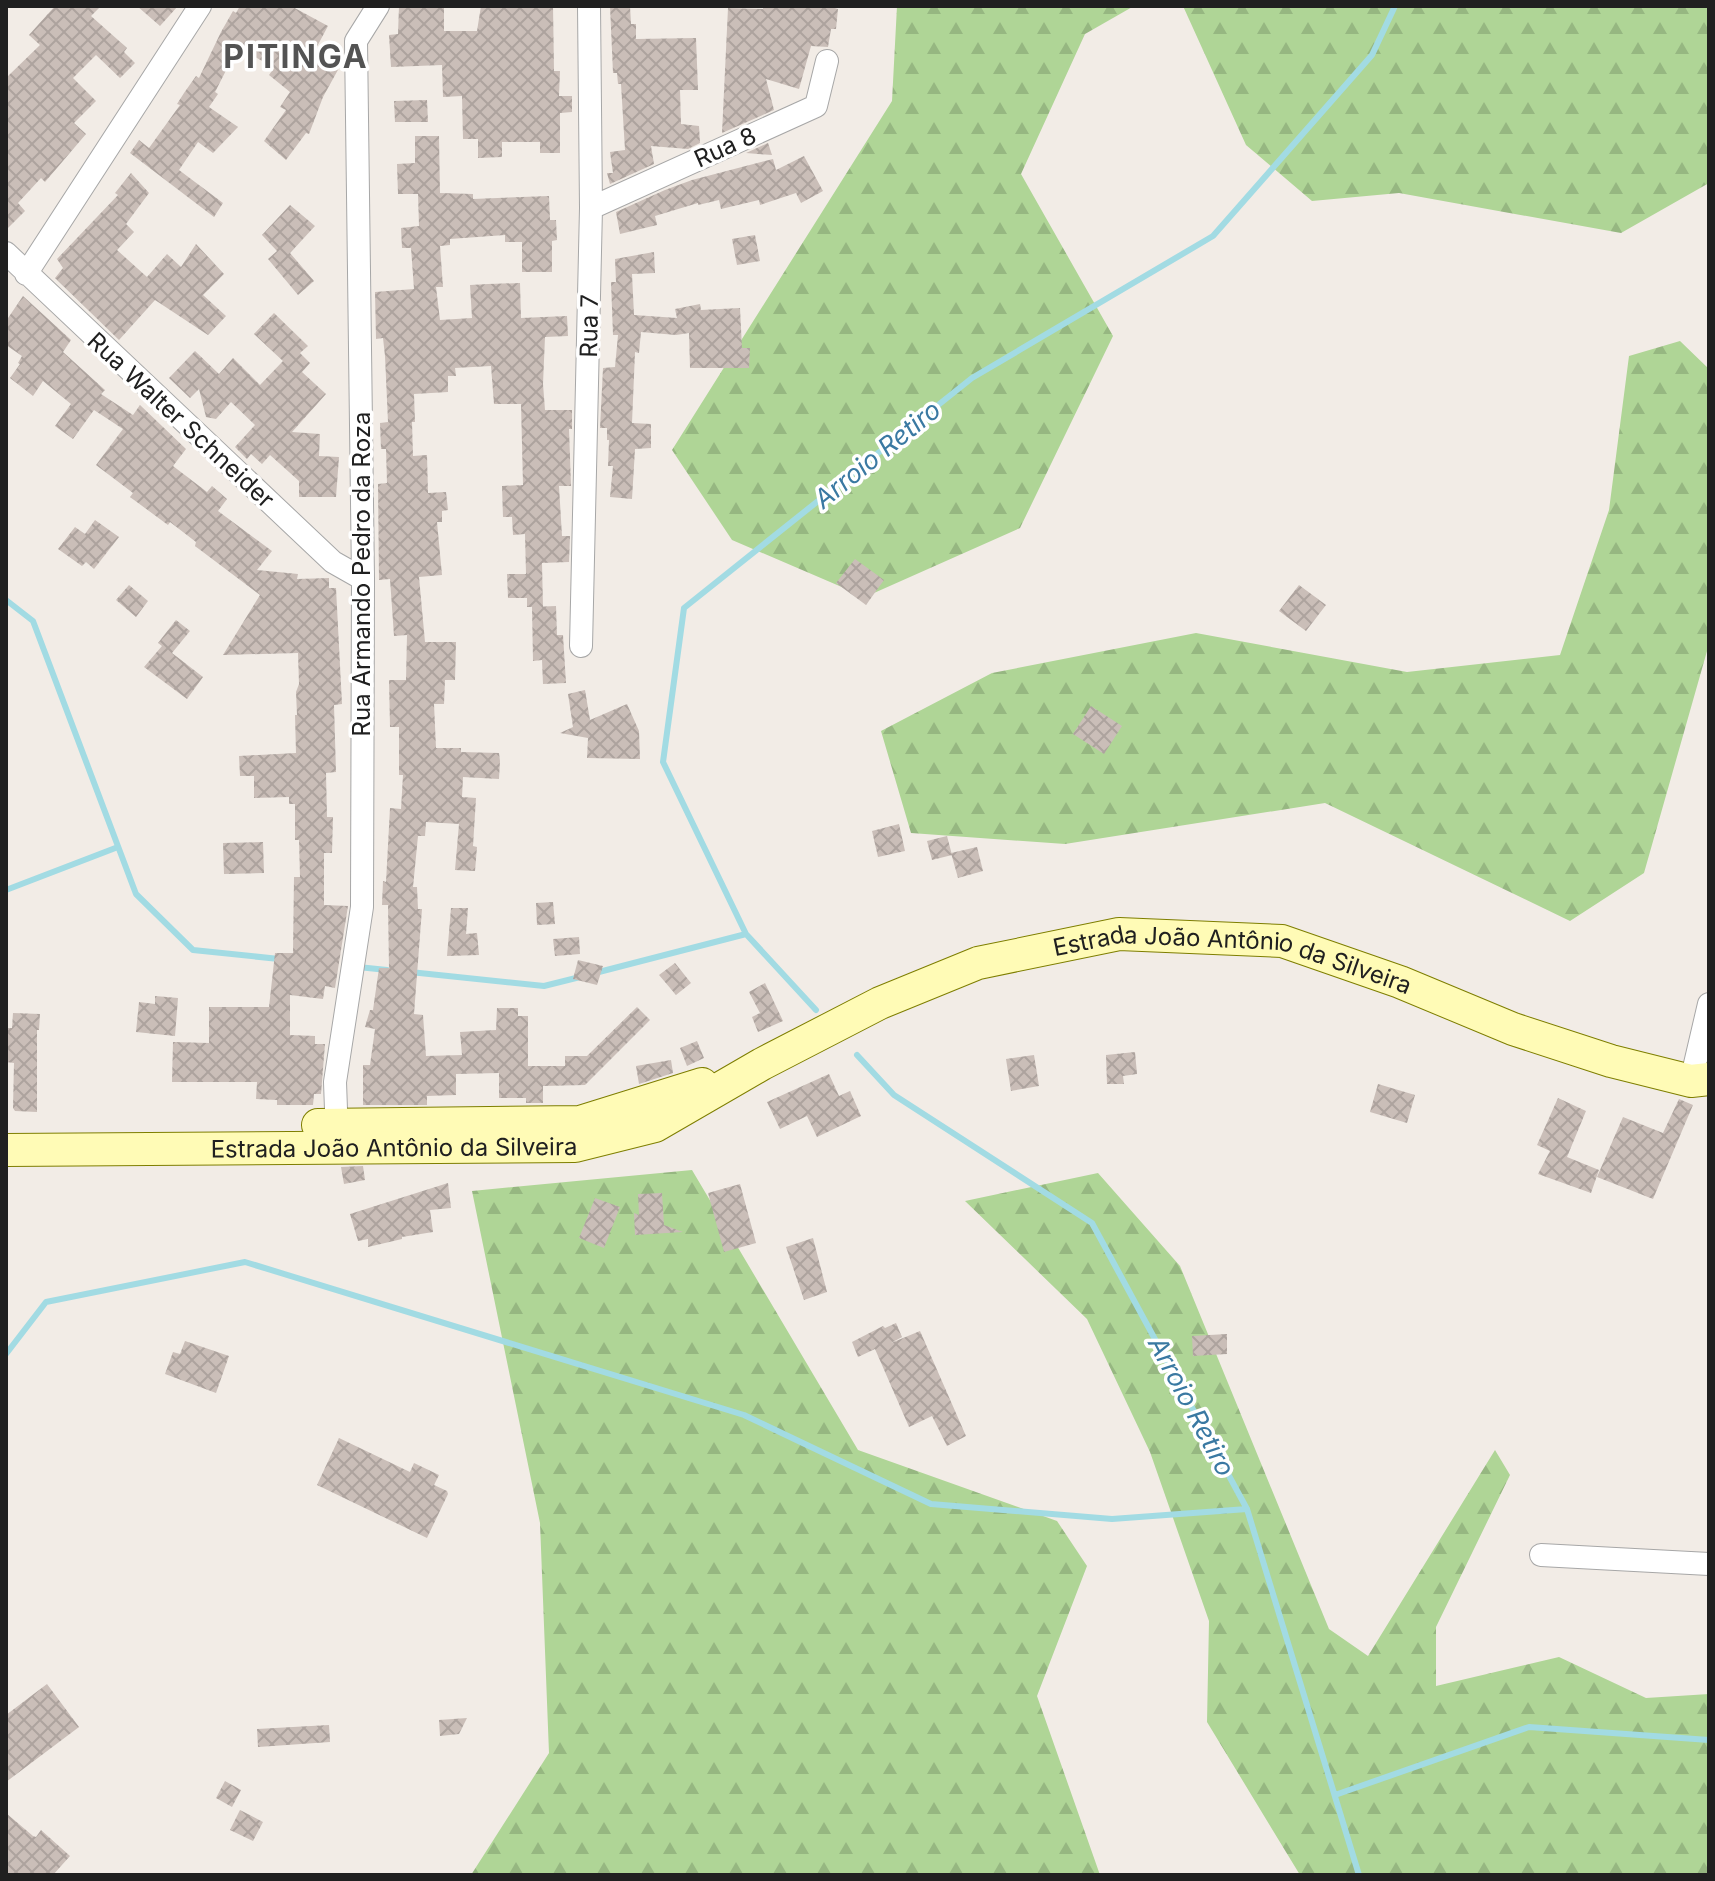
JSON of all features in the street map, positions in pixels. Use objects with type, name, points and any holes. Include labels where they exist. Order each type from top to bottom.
[{"type":"main road","name":"Estrada João Antônio da Silveira","points":[[6,1150],[580,1122],[762,1064],[880,1003],[978,963],[1119,934],[1282,941],[1400,982],[1513,1029],[1611,1061],[1700,1080]]},
{"type":"main road","name":"Estrada João Antônio da Silveira","points":[[6,1132],[337,1135]]},
{"type":"street","points":[[26,274],[200,6]]},
{"type":"street","name":"Rua Armando Pedro da Roza","points":[[337,1135],[335,1082],[362,907],[363,579],[356,41],[378,6]]},
{"type":"street","name":"Rua 7","points":[[581,646],[591,208],[589,6]]},
{"type":"street","name":"Rua 8","points":[[591,208],[816,106],[827,61]]},
{"type":"street","name":"Rua Walter Schneider","points":[[6,253],[333,562],[363,579]]},
{"type":"street","points":[[1700,1080],[1709,1004]]},
{"type":"street","points":[[1541,1555],[1709,1564]]},
{"type":"green space","points":[[897,6],[1134,6],[1085,34],[1021,174],[1113,336],[1020,528],[865,597],[732,540],[672,450],[892,101]]},
{"type":"green space","points":[[1183,6],[1709,6],[1709,183],[1621,233],[1399,193],[1312,201],[1246,145]]},
{"type":"green space","points":[[1680,341],[1709,369],[1709,644],[1644,873],[1570,921],[1325,803],[1065,844],[911,833],[881,731],[992,673],[1196,633],[1407,672],[1560,655],[1609,510],[1629,356]]},
{"type":"green space","points":[[692,1170],[858,1450],[1057,1521],[1087,1566],[1037,1696],[1100,1875],[471,1875],[549,1753],[540,1523],[472,1191]]},
{"type":"green space","points":[[1098,1173],[1180,1266],[1329,1629],[1368,1656],[1495,1450],[1510,1475],[1436,1627],[1436,1686],[1559,1657],[1646,1698],[1709,1694],[1709,1875],[1300,1875],[1207,1722],[1209,1621],[1150,1452],[1087,1319],[965,1201]]},
{"type":"building","points":[[55,6],[101,6],[91,16],[127,48],[124,52],[135,63],[120,78],[96,55],[73,78],[96,101],[74,123],[86,134],[45,182],[41,178],[18,203],[25,211],[6,230],[6,78],[40,45],[29,35]]},
{"type":"building","points":[[137,6],[178,6],[160,26]]},
{"type":"building","points":[[240,6],[291,6],[328,26],[313,54],[339,68],[323,97],[309,134],[306,133],[286,160],[264,141],[286,110],[280,107],[290,92],[269,75],[274,68],[238,47],[215,92],[218,94],[209,107],[238,127],[213,153],[198,142],[179,170],[223,203],[214,217],[130,153],[139,140],[149,148],[180,105],[177,104],[196,76],[199,78],[221,32],[233,11],[236,13]]},
{"type":"building","points":[[399,6],[439,6],[444,8],[444,31],[477,31],[481,6],[553,6],[554,71],[560,71],[559,96],[572,96],[572,112],[560,113],[560,153],[540,153],[540,142],[502,142],[502,157],[478,158],[478,139],[463,139],[462,96],[443,97],[442,65],[391,67],[389,35],[398,34]]},
{"type":"building","points":[[610,6],[630,6],[631,24],[636,24],[636,39],[696,38],[698,90],[680,90],[681,124],[699,126],[700,143],[688,149],[651,146],[654,164],[610,184],[607,173],[613,173],[610,152],[625,150],[621,84],[618,84],[617,73],[613,73]]},
{"type":"building","points":[[763,6],[828,6],[838,9],[836,29],[831,29],[828,47],[811,46],[799,89],[766,79],[774,110],[722,133],[728,8],[763,9]]},
{"type":"building","points":[[427,100],[428,122],[395,122],[394,101]]},
{"type":"building","points":[[415,136],[439,136],[440,193],[473,194],[473,199],[549,196],[550,220],[556,220],[557,240],[552,241],[552,272],[522,272],[522,242],[505,242],[505,235],[450,239],[450,245],[440,246],[443,287],[436,287],[440,320],[472,318],[470,285],[488,284],[520,283],[521,318],[567,316],[568,336],[545,337],[543,384],[545,410],[572,410],[572,429],[569,429],[571,486],[559,486],[562,536],[570,536],[569,562],[542,563],[543,607],[527,607],[527,598],[508,598],[507,574],[526,574],[525,534],[513,535],[512,517],[503,517],[502,486],[523,485],[521,404],[494,404],[491,366],[455,368],[456,376],[448,376],[448,392],[414,394],[415,422],[412,422],[413,456],[427,455],[428,493],[446,492],[448,510],[442,511],[442,522],[437,522],[442,575],[419,577],[425,642],[456,642],[455,680],[445,680],[444,704],[434,704],[436,748],[499,753],[500,761],[499,779],[463,777],[462,797],[476,798],[475,871],[455,870],[459,824],[426,822],[425,836],[418,836],[413,887],[417,887],[418,909],[422,909],[414,1014],[423,1015],[426,1056],[462,1055],[460,1032],[496,1030],[497,1008],[518,1008],[518,1016],[528,1016],[528,1066],[565,1066],[565,1056],[587,1056],[637,1007],[650,1020],[585,1085],[543,1086],[543,1103],[526,1103],[526,1098],[499,1098],[499,1073],[456,1074],[456,1095],[427,1096],[427,1105],[363,1105],[363,1065],[370,1065],[375,1029],[365,1027],[370,1010],[373,1010],[379,968],[389,968],[388,905],[382,905],[390,808],[401,809],[403,775],[399,775],[399,727],[390,727],[389,680],[406,680],[407,635],[394,636],[390,579],[379,580],[378,484],[387,483],[386,449],[381,449],[380,423],[388,422],[383,338],[376,339],[375,292],[414,289],[411,248],[402,248],[401,228],[419,226],[418,194],[398,194],[397,164],[415,163]]},
{"type":"building","points":[[768,143],[772,155],[746,153]]},
{"type":"building","points":[[804,156],[823,191],[801,203],[796,193],[760,205],[759,200],[721,209],[719,200],[698,203],[655,216],[657,225],[620,234],[616,212],[665,190],[773,159],[776,170]]},
{"type":"building","points":[[131,173],[149,193],[126,224],[134,232],[117,250],[147,277],[167,254],[181,267],[196,244],[224,274],[203,295],[226,316],[208,335],[155,300],[119,340],[55,278],[63,268],[57,259],[118,195],[115,193]]},
{"type":"building","points":[[290,205],[315,226],[290,253],[314,281],[298,295],[268,259],[277,251],[262,235]]},
{"type":"building","points":[[755,235],[760,261],[737,265],[732,239]]},
{"type":"building","points":[[654,252],[655,273],[632,274],[634,315],[677,318],[675,309],[700,304],[701,310],[740,308],[742,348],[750,348],[749,368],[690,368],[689,333],[641,332],[639,353],[635,352],[632,423],[651,424],[651,448],[635,449],[632,499],[610,497],[613,466],[608,466],[607,428],[600,428],[603,368],[615,367],[618,335],[613,335],[611,282],[616,282],[615,259]]},
{"type":"building","points":[[23,296],[71,340],[63,352],[105,390],[101,394],[133,415],[140,405],[186,449],[173,466],[207,492],[212,486],[227,499],[218,511],[272,551],[257,570],[298,574],[297,579],[329,578],[329,588],[336,588],[342,704],[334,705],[336,772],[326,773],[327,817],[333,817],[332,853],[324,853],[324,905],[348,906],[335,988],[325,986],[323,999],[290,995],[290,1035],[315,1036],[315,1044],[325,1044],[321,1094],[314,1094],[313,1105],[277,1105],[277,1100],[256,1099],[257,1082],[172,1082],[173,1042],[209,1043],[209,1007],[269,1007],[275,953],[293,953],[294,877],[300,877],[299,840],[295,840],[295,804],[289,804],[289,797],[254,798],[254,776],[240,776],[239,756],[296,753],[298,653],[223,655],[260,595],[195,546],[196,542],[170,522],[168,525],[130,497],[133,493],[96,465],[123,429],[94,410],[73,439],[55,426],[71,404],[43,381],[33,396],[10,378],[22,356],[6,345],[6,321]]},
{"type":"building","points":[[274,313],[308,346],[300,353],[310,363],[302,372],[326,394],[292,432],[320,434],[319,456],[339,457],[336,497],[299,497],[299,481],[270,455],[262,464],[251,454],[247,459],[235,447],[255,425],[231,402],[216,419],[206,417],[199,389],[190,398],[169,378],[195,351],[219,374],[233,358],[260,385],[283,361],[254,334]]},
{"type":"building","points":[[95,520],[119,537],[94,569],[86,562],[82,566],[58,549],[75,527],[85,534]]},
{"type":"building","points":[[855,559],[884,580],[866,605],[836,583]]},
{"type":"building","points":[[129,585],[148,601],[136,617],[116,600]]},
{"type":"building","points":[[1299,585],[1326,605],[1306,631],[1279,611]]},
{"type":"building","points":[[556,606],[557,635],[563,635],[566,683],[543,684],[542,660],[533,661],[532,607]]},
{"type":"building","points":[[176,620],[190,631],[172,653],[203,677],[187,699],[144,667],[162,646],[158,643]]},
{"type":"building","points":[[585,690],[590,720],[627,704],[639,731],[640,759],[587,758],[588,738],[560,733],[573,727],[568,694]]},
{"type":"building","points":[[1091,706],[1122,726],[1104,754],[1073,734]]},
{"type":"building","points":[[899,824],[905,851],[878,857],[872,831]]},
{"type":"building","points":[[947,836],[952,855],[932,860],[927,841]]},
{"type":"building","points":[[263,842],[264,873],[224,874],[223,843]]},
{"type":"building","points":[[977,847],[983,871],[958,878],[951,853]]},
{"type":"building","points":[[553,902],[555,924],[537,925],[536,903]]},
{"type":"building","points":[[451,908],[468,908],[466,934],[477,933],[479,955],[447,956]]},
{"type":"building","points":[[579,937],[580,954],[555,956],[553,939]]},
{"type":"building","points":[[578,960],[603,966],[597,985],[573,979]]},
{"type":"building","points":[[675,963],[691,983],[676,995],[659,975]]},
{"type":"building","points":[[765,983],[783,1021],[758,1032],[752,1017],[760,1013],[749,992]]},
{"type":"building","points":[[155,996],[178,998],[175,1036],[136,1032],[139,1002],[155,1004]]},
{"type":"building","points":[[13,1013],[40,1014],[37,1030],[37,1112],[15,1111],[13,1108],[14,1063],[6,1062],[6,1028],[12,1028]]},
{"type":"building","points":[[697,1041],[704,1058],[687,1066],[680,1048]]},
{"type":"building","points":[[1135,1052],[1137,1074],[1123,1076],[1124,1084],[1107,1084],[1106,1055]]},
{"type":"building","points":[[1034,1055],[1039,1086],[1011,1091],[1006,1059]]},
{"type":"building","points":[[671,1060],[673,1073],[639,1084],[636,1066]]},
{"type":"building","points":[[829,1074],[839,1096],[850,1091],[861,1116],[817,1137],[807,1116],[780,1129],[767,1102]]},
{"type":"building","points":[[1378,1084],[1415,1095],[1407,1123],[1370,1112]]},
{"type":"building","points":[[1558,1098],[1586,1111],[1567,1157],[1599,1170],[1591,1193],[1538,1174],[1550,1151],[1537,1145]]},
{"type":"building","points":[[1679,1099],[1693,1105],[1653,1199],[1597,1177],[1623,1117],[1663,1133]]},
{"type":"building","points":[[363,1166],[365,1180],[344,1184],[341,1167]]},
{"type":"building","points":[[448,1183],[451,1208],[430,1210],[433,1232],[368,1247],[368,1239],[358,1241],[350,1214]]},
{"type":"building","points":[[740,1184],[756,1243],[724,1252],[708,1193]]},
{"type":"building","points":[[662,1193],[664,1225],[683,1232],[635,1235],[634,1213],[639,1215],[638,1194]]},
{"type":"building","points":[[595,1198],[620,1207],[604,1248],[579,1238]]},
{"type":"building","points":[[813,1238],[827,1292],[804,1300],[786,1247]]},
{"type":"building","points":[[896,1323],[902,1337],[891,1343],[920,1331],[966,1436],[947,1446],[932,1416],[909,1427],[875,1349],[858,1357],[852,1342]]},
{"type":"building","points":[[1227,1334],[1227,1354],[1193,1356],[1192,1336]]},
{"type":"building","points":[[185,1341],[229,1356],[216,1393],[165,1374],[173,1352],[180,1354]]},
{"type":"building","points":[[339,1438],[410,1472],[414,1463],[439,1475],[434,1485],[448,1494],[427,1538],[317,1485]]},
{"type":"building","points":[[47,1684],[79,1727],[6,1782],[6,1715]]},
{"type":"building","points":[[467,1718],[459,1734],[440,1736],[439,1720]]},
{"type":"building","points":[[329,1725],[330,1742],[258,1747],[257,1729]]},
{"type":"building","points":[[225,1781],[241,1790],[232,1807],[216,1798]]},
{"type":"building","points":[[240,1810],[263,1822],[253,1841],[230,1830]]},
{"type":"building","points":[[6,1813],[33,1836],[36,1837],[41,1830],[70,1856],[53,1875],[6,1875]]},
{"type":"waterway","name":"Arroio Retiro","points":[[816,1010],[746,934],[663,762],[684,608],[972,378],[1213,236],[1372,55],[1395,6]]},
{"type":"waterway","points":[[6,600],[33,621],[136,894],[193,950],[279,959]]},
{"type":"waterway","points":[[6,890],[118,847]]},
{"type":"waterway","points":[[595,973],[746,934]]},
{"type":"waterway","points":[[358,967],[387,970]]},
{"type":"waterway","points":[[410,972],[544,986],[580,977]]},
{"type":"waterway","name":"Arroio Retiro","points":[[857,1055],[894,1095],[1092,1223],[1247,1509],[1359,1875]]},
{"type":"waterway","points":[[6,1354],[46,1302],[245,1262],[744,1415],[931,1504],[1112,1519],[1247,1509]]},
{"type":"waterway","points":[[1335,1795],[1529,1727],[1709,1740]]},
{"type":"district","name":"PITINGA","points":[[296,56]]}]
